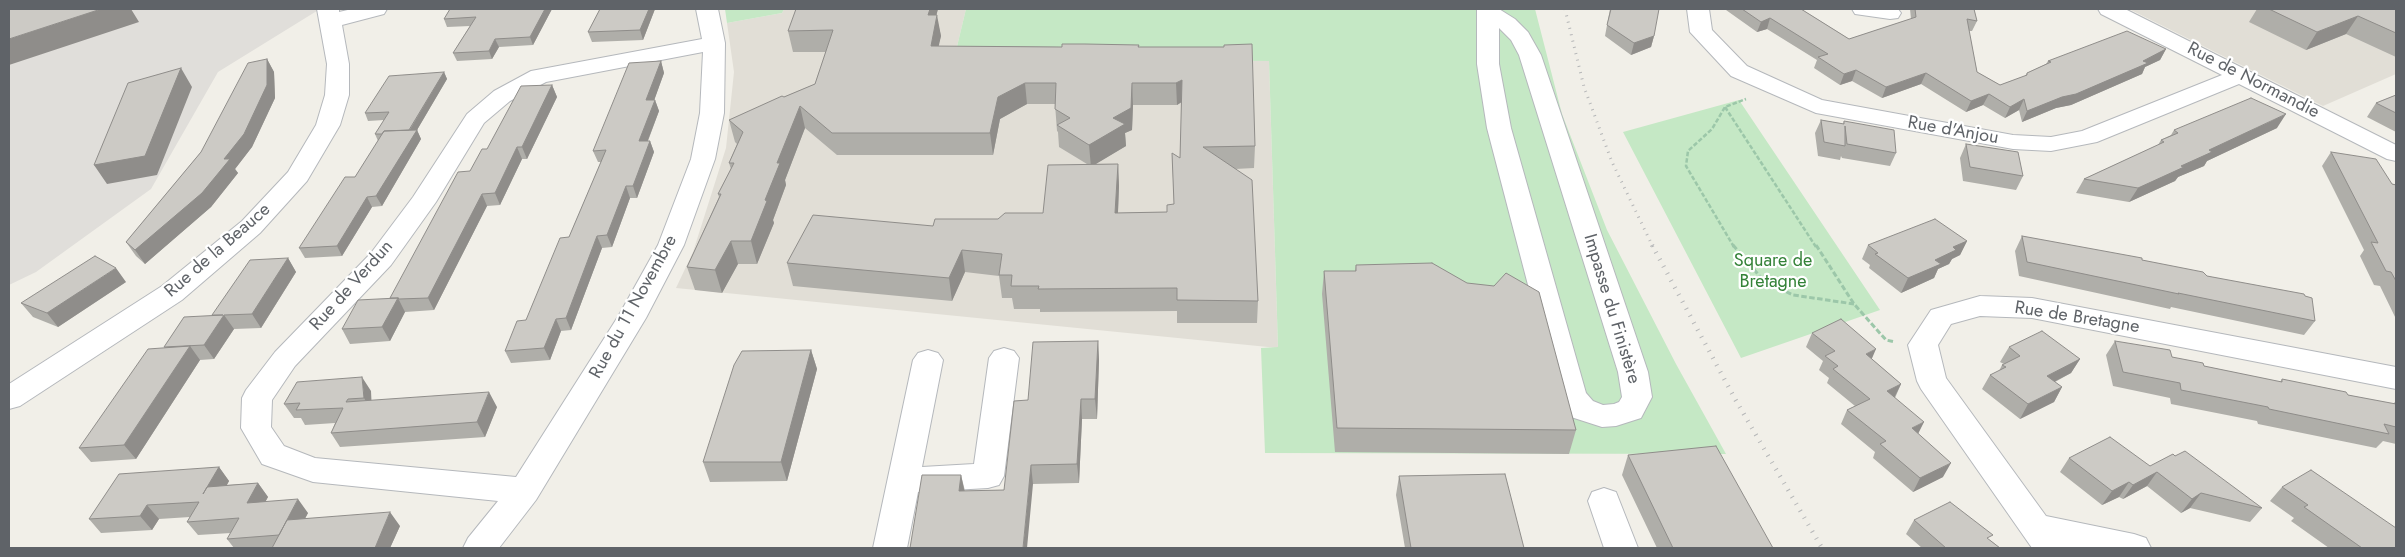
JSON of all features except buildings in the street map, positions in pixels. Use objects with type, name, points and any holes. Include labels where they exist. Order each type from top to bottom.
[{"type":"street","points":[[330,15],[376,9]]},
{"type":"street","name":"Rue du 11 Novembre","points":[[480,548],[525,491],[632,318],[672,244],[703,159],[712,113],[714,43],[707,9]]},
{"type":"street","name":"Rue d'Anjou","points":[[1698,9],[1701,32],[1719,53],[1738,70],[1816,106],[2013,142],[2051,144],[2088,137],[2241,75]]},
{"type":"street","points":[[1863,9],[1890,13]]},
{"type":"street","name":"Rue de Normandie","points":[[2109,9],[2396,154]]},
{"type":"street","name":"Impasse du Finistère","points":[[1488,11],[1520,36],[1530,55],[1633,372],[1637,397],[1630,410],[1616,415],[1602,416],[1582,410],[1572,396],[1499,128],[1488,64],[1488,11]]},
{"type":"street","name":"Rue de la Beauce","points":[[9,398],[172,293],[251,228],[298,176],[328,125],[334,110],[338,64],[330,15]]},
{"type":"street","name":"Rue de Verdun","points":[[525,491],[313,470],[273,455],[256,428],[257,398],[285,360],[381,259],[423,202],[476,119],[502,96],[539,76],[714,43]]},
{"type":"street","name":"Rue de Bretagne","points":[[1923,345],[1941,317],[1980,306],[2032,308],[2396,378]]},
{"type":"street","points":[[1923,345],[1932,381],[2043,538],[2134,548]]},
{"type":"street","points":[[904,480],[988,476],[1004,358]]},
{"type":"street","points":[[890,548],[928,360]]},
{"type":"street","points":[[1604,501],[1621,548]]},
{"type":"path","points":[[1775,88],[1725,107],[1712,129],[1688,151],[1686,166],[1731,243],[1762,280],[1793,295],[1854,304]]},
{"type":"path","points":[[1725,107],[1854,304],[1886,340],[1923,345]]},
{"type":"shaded area","points":[[9,9],[320,9],[218,72],[151,189],[36,272],[9,285]]},
{"type":"shaded area","points":[[784,9],[966,9],[954,59],[1269,61],[1278,348],[676,288],[693,252],[726,148],[734,72],[727,23],[782,13]]},
{"type":"shaded area","points":[[2129,9],[2396,9],[2396,74],[2323,106]]},
{"type":"green space","points":[[725,9],[784,9],[782,13],[727,23]]},
{"type":"green space","points":[[966,9],[1535,9],[1562,114],[1607,230],[1676,364],[1726,454],[1265,453],[1261,348],[1278,347],[1269,61],[954,59]]},
{"type":"green space","name":"Square de Bretagne","points":[[1739,100],[1880,310],[1741,358],[1623,132]]},
{"type":"railway","points":[[1565,9],[1584,87],[1612,162],[1652,246]]},
{"type":"railway","points":[[1652,246],[1735,399],[1822,548]]}]
